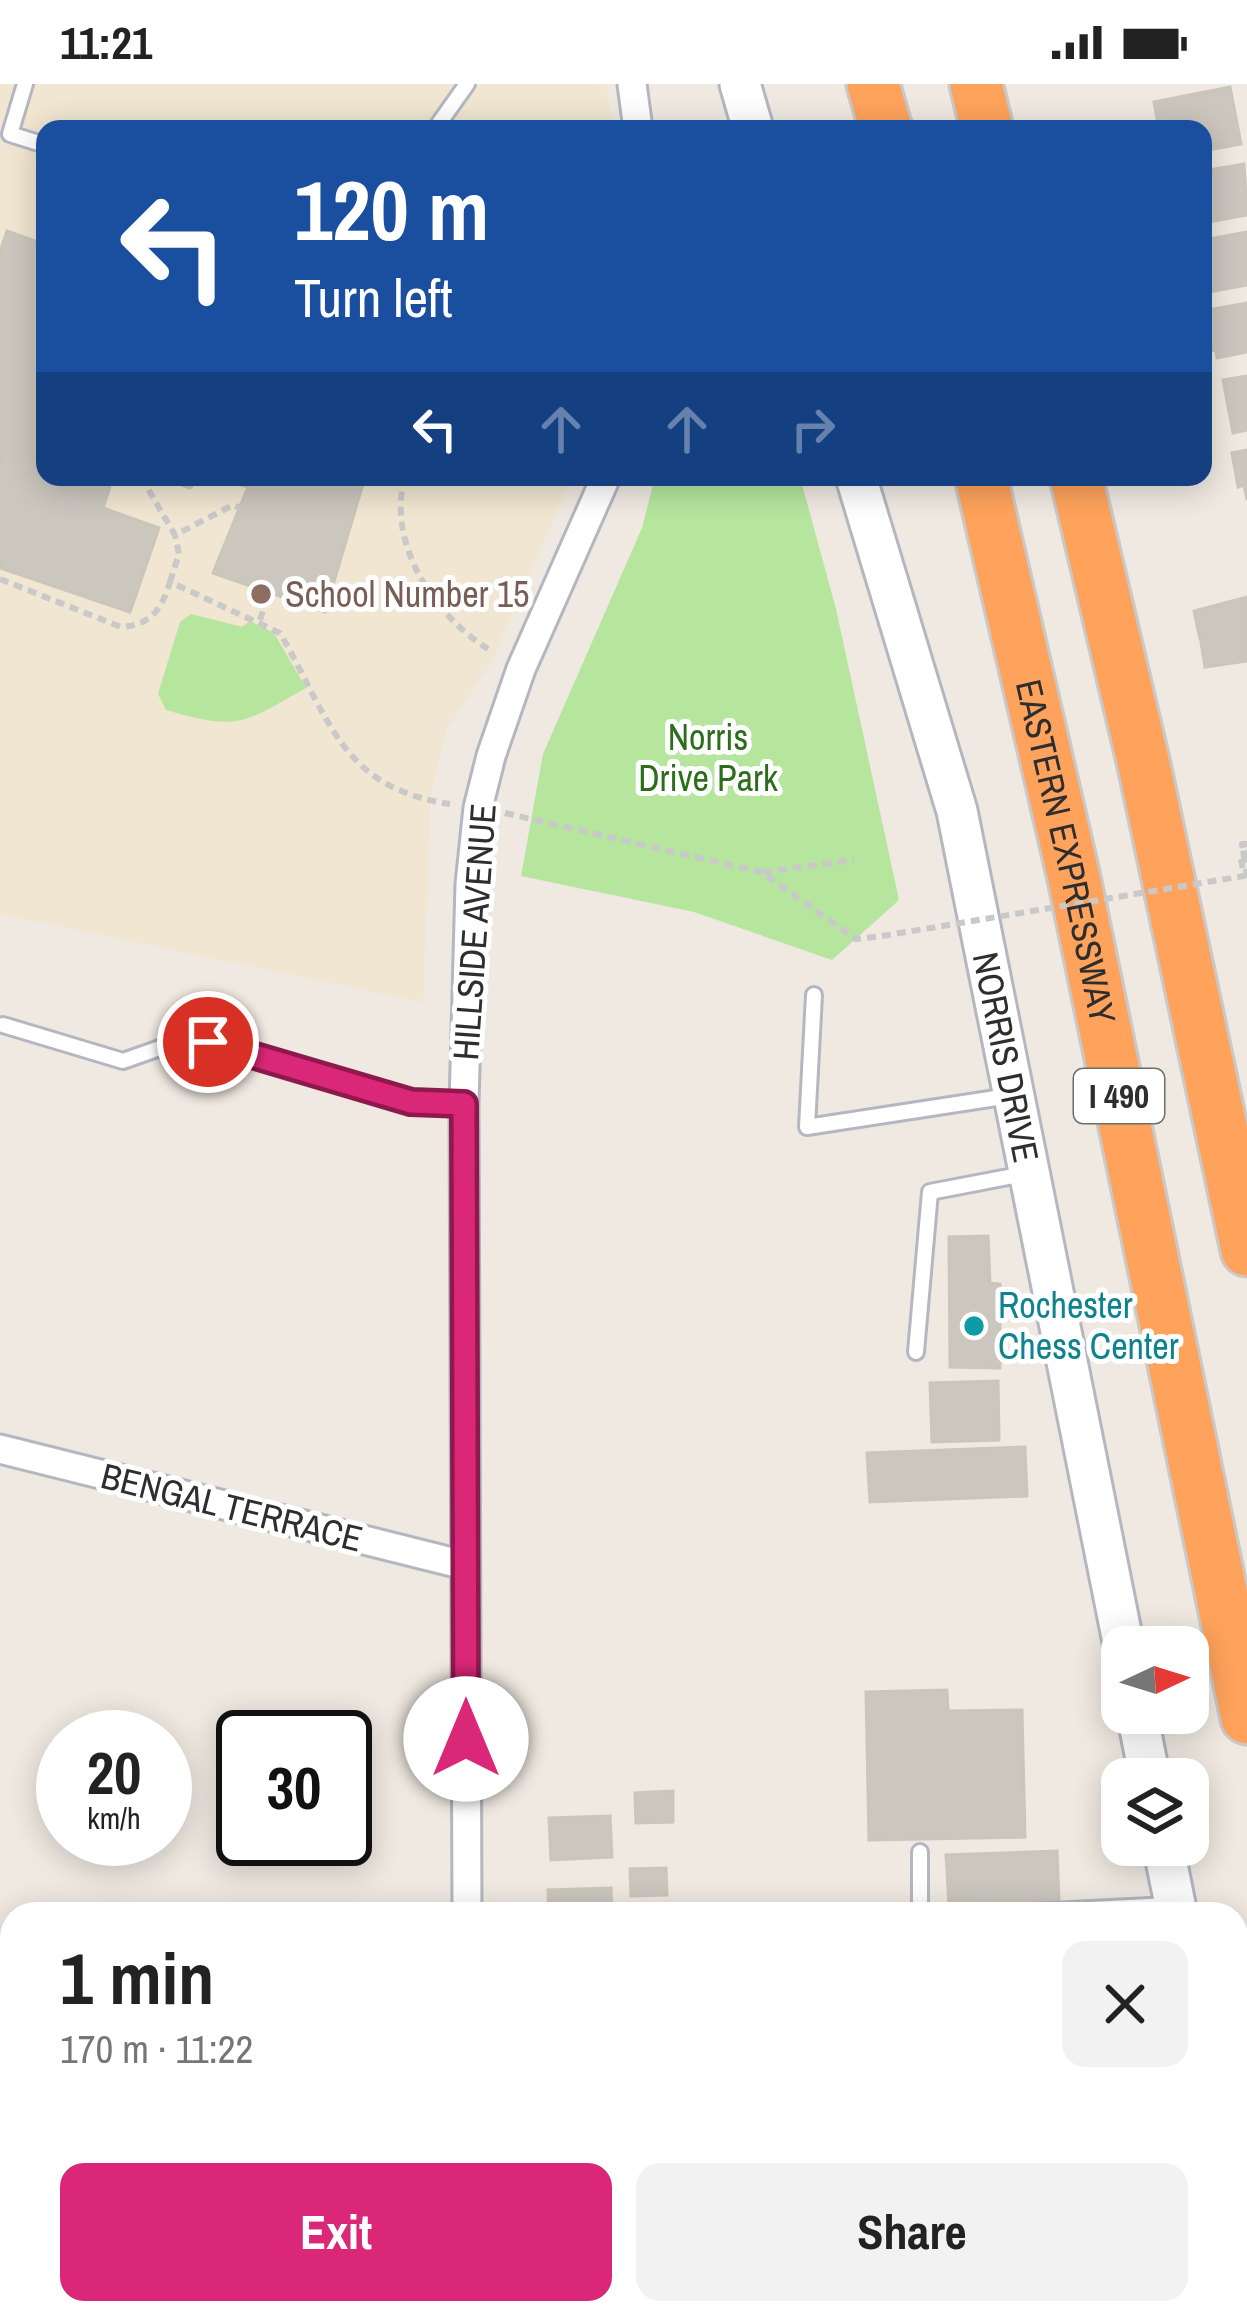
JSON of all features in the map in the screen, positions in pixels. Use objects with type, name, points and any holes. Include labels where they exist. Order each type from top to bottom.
[{"type":"highway","points":[[873,84],[883,120]]},
{"type":"highway","points":[[976,84],[985,120]]},
{"type":"highway","name":"EASTERN EXPRESSWAY","points":[[983,486],[1074,878],[1247,1718]]},
{"type":"highway","name":"I 490","points":[[1078,486],[1144,765],[1247,1250]]},
{"type":"street","points":[[632,84],[637,120]]},
{"type":"street","points":[[740,84],[750,120]]},
{"type":"street","name":"HILLSIDE AVENUE","points":[[467,1902],[464,1104],[478,808],[521,669],[602,486]]},
{"type":"street","name":"NORRIS DRIVE","points":[[859,486],[957,811],[1120,1626]]},
{"type":"street","name":"BENGAL TERRACE","points":[[0,1449],[464,1565]]},
{"type":"street","points":[[1167,1866],[1175,1902]]},
{"type":"lane","points":[[25,84],[5,137],[36,143]]},
{"type":"lane","points":[[441,120],[466,84]]},
{"type":"lane","points":[[814,995],[807,1127],[1014,1095]]},
{"type":"lane","points":[[3,1025],[123,1061],[171,1043],[208,1042],[411,1102],[464,1104]]},
{"type":"lane","points":[[916,1352],[930,1192],[1029,1173]]},
{"type":"lane","points":[[920,1852],[920,1902]]},
{"type":"path","points":[[0,579],[121,628],[138,626],[155,614],[179,554],[175,535],[146,486]]},
{"type":"path","points":[[404,486],[401,522],[425,590],[467,636],[488,650]]},
{"type":"path","points":[[175,535],[233,505],[242,508]]},
{"type":"path","points":[[170,582],[280,633],[365,775],[414,800],[434,802]]},
{"type":"path","points":[[260,620],[268,592]]},
{"type":"path","points":[[519,814],[761,872],[854,860]]},
{"type":"path","points":[[761,872],[856,939],[1244,876],[1240,854],[1247,848],[1242,844],[1247,875]]},
{"type":"shaded area","name":"School Number 15","points":[[0,84],[606,84],[612,120],[36,120],[36,486],[568,486],[491,663],[447,729],[431,793],[423,1002],[0,914]]},
{"type":"green space","name":"Norris Drive Park","points":[[653,486],[802,486],[836,609],[899,900],[832,960],[694,912],[521,876],[543,754],[642,528]]},
{"type":"green space","points":[[191,614],[242,627],[250,621],[274,633],[306,688],[239,720],[209,720],[166,710],[158,694],[180,622]]},
{"type":"building","points":[[1230,87],[1241,144],[1212,149],[1212,120],[1157,120],[1154,102]]},
{"type":"building","points":[[1244,164],[1247,215],[1212,221],[1212,169]]},
{"type":"building","points":[[7,231],[36,241],[36,486],[110,486],[103,508],[159,528],[130,612],[0,568],[0,252]]},
{"type":"building","points":[[1247,232],[1247,285],[1212,291],[1212,238]]},
{"type":"building","points":[[1247,303],[1247,352],[1217,358],[1216,350],[1212,351],[1212,309]]},
{"type":"building","points":[[1247,376],[1247,430],[1233,433],[1223,380]]},
{"type":"building","points":[[1247,450],[1247,500],[1244,485],[1238,487],[1232,453]]},
{"type":"building","points":[[362,486],[325,612],[213,573],[248,487]]},
{"type":"building","points":[[1247,597],[1247,661],[1205,667],[1201,642],[1211,636],[1200,639],[1194,611]]},
{"type":"building","name":"Rochester Chess Center","points":[[988,1236],[990,1283],[1000,1284],[1000,1368],[950,1367],[949,1237]]},
{"type":"building","points":[[998,1381],[999,1440],[932,1442],[930,1383]]},
{"type":"building","points":[[1025,1447],[1027,1496],[870,1502],[867,1453]]},
{"type":"building","points":[[947,1690],[948,1711],[1022,1710],[1025,1837],[869,1840],[866,1692]]},
{"type":"building","points":[[673,1791],[673,1822],[636,1823],[635,1793]]},
{"type":"building","points":[[610,1816],[612,1857],[551,1860],[549,1818]]},
{"type":"building","points":[[1057,1851],[1059,1900],[949,1902],[946,1855]]},
{"type":"building","points":[[666,1868],[667,1895],[631,1896],[630,1869]]},
{"type":"building","points":[[611,1888],[612,1902],[548,1902],[548,1890]]},
{"type":"place","name":"School Number 15","points":[[261,594]]},
{"type":"place","name":"Rochester Chess Center","points":[[974,1326]]},
{"type":"route","points":[[208,1042],[411,1102],[464,1104],[466,1739]]}]
